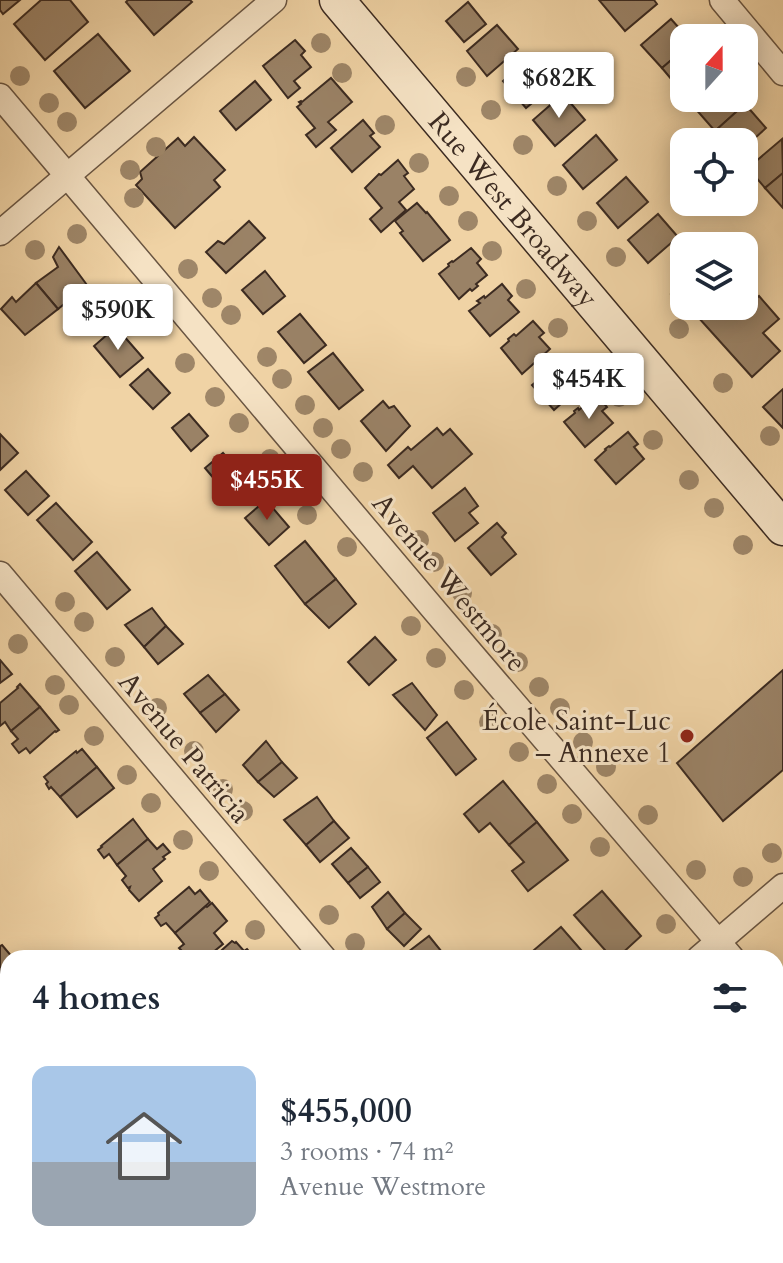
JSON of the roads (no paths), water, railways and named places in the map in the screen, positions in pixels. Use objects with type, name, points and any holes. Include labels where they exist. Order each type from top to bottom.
[{"type":"street","points":[[0,233],[274,0]]},
{"type":"street","name":"Rue West Broadway","points":[[337,0],[783,528]]},
{"type":"street","points":[[722,0],[783,73]]},
{"type":"street","name":"Avenue Westmore","points":[[0,96],[725,950]]},
{"type":"street","name":"Avenue Patricia","points":[[0,574],[317,950]]},
{"type":"street","points":[[725,950],[783,886]]},
{"type":"place","name":"École Saint-Luc – Annexe 1","points":[[687,736]]}]
